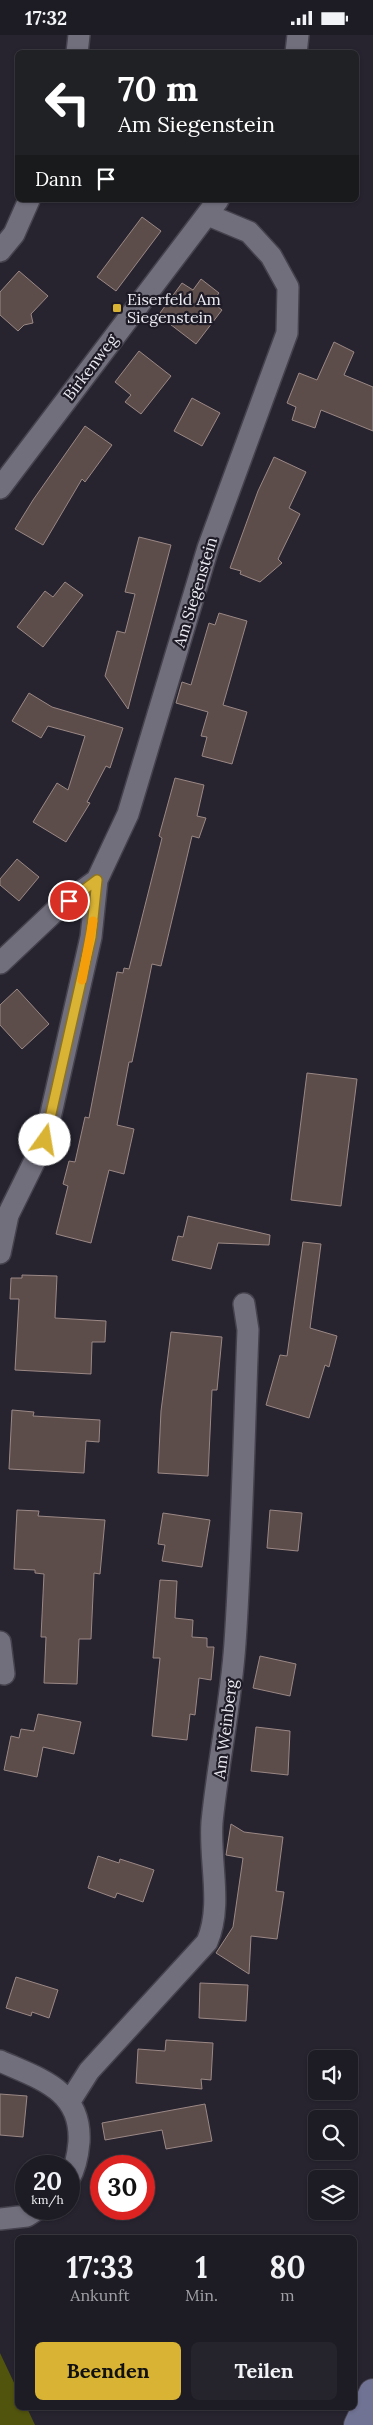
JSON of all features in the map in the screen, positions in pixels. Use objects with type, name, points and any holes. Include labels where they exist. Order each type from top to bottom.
[{"type":"main road","points":[[358,2425],[373,2393]]},
{"type":"street","points":[[77,50],[79,35]]},
{"type":"street","points":[[296,50],[298,35]]},
{"type":"street","points":[[0,251],[14,234],[28,202]]},
{"type":"street","name":"Birkenweg","points":[[0,488],[213,207]]},
{"type":"street","name":"Am Siegenstein","points":[[0,963],[55,911],[97,880],[128,814],[208,548],[287,333],[288,287],[271,256],[249,232],[213,207]]},
{"type":"street","points":[[0,1253],[8,1215],[45,1140],[91,937],[97,880]]},
{"type":"street","name":"Am Weinberg","points":[[70,2101],[89,2071],[207,1942],[212,1929],[214,1907],[212,1824],[228,1710],[235,1643],[248,1330],[244,1304]]},
{"type":"street","points":[[0,1642],[4,1674]]},
{"type":"street","points":[[0,2061],[46,2082],[70,2101],[80,2127],[77,2155]]},
{"type":"street","points":[[0,2219],[15,2217]]},
{"type":"shaded area","points":[[0,2353],[15,2385],[15,2410],[28,2410],[35,2425],[0,2425]]},
{"type":"building","points":[[142,217],[161,231],[116,291],[97,277]]},
{"type":"building","points":[[19,271],[48,296],[31,314],[33,323],[24,325],[18,331],[0,315],[0,292]]},
{"type":"building","points":[[201,279],[219,293],[212,302],[222,310],[196,344],[166,321],[168,319],[160,313],[182,283],[193,290]]},
{"type":"building","points":[[334,342],[354,352],[344,375],[373,387],[373,431],[321,410],[315,428],[292,420],[296,407],[287,403],[299,373],[317,380]]},
{"type":"building","points":[[139,351],[171,376],[141,414],[125,402],[131,395],[115,382]]},
{"type":"building","points":[[192,398],[220,413],[202,446],[174,431]]},
{"type":"building","points":[[85,426],[112,445],[85,482],[82,479],[43,545],[15,529]]},
{"type":"building","points":[[274,457],[306,472],[289,508],[300,514],[278,559],[282,563],[260,582],[240,574],[241,571],[230,568],[258,491]]},
{"type":"building","points":[[139,537],[171,545],[128,709],[105,676],[117,631],[125,633],[135,594],[125,592]]},
{"type":"building","points":[[65,582],[83,595],[43,647],[17,627],[45,591],[53,597]]},
{"type":"building","points":[[219,613],[247,621],[223,705],[247,712],[232,764],[202,756],[207,737],[201,736],[208,712],[176,703],[182,682],[191,685],[209,623],[215,625]]},
{"type":"building","points":[[29,693],[52,707],[123,728],[110,768],[106,766],[87,802],[90,803],[66,842],[33,822],[57,783],[68,790],[85,736],[48,726],[41,738],[12,721]]},
{"type":"building","points":[[175,778],[204,785],[197,816],[206,818],[199,838],[192,836],[161,966],[152,964],[132,1062],[129,1062],[117,1125],[134,1129],[124,1174],[109,1170],[91,1243],[56,1234],[68,1186],[63,1184],[69,1161],[75,1162],[85,1117],[89,1118],[117,972],[123,973],[124,968],[129,969],[162,838],[159,836]]},
{"type":"building","points":[[17,859],[39,877],[19,901],[0,885],[0,879]]},
{"type":"building","points":[[17,989],[49,1024],[22,1049],[0,1025],[0,1005]]},
{"type":"building","points":[[307,1073],[357,1079],[341,1206],[291,1200]]},
{"type":"building","points":[[188,1216],[270,1235],[269,1245],[218,1243],[211,1269],[172,1260],[178,1236],[183,1237]]},
{"type":"building","points":[[303,1242],[321,1244],[310,1328],[337,1336],[329,1367],[325,1365],[309,1418],[266,1405],[280,1355],[287,1356]]},
{"type":"building","points":[[22,1275],[57,1276],[55,1318],[106,1321],[105,1342],[92,1342],[91,1374],[15,1370],[19,1299],[10,1299],[11,1278],[22,1278]]},
{"type":"building","points":[[171,1332],[222,1337],[217,1390],[212,1390],[208,1476],[158,1473],[161,1411]]},
{"type":"building","points":[[12,1410],[34,1412],[33,1416],[100,1420],[99,1442],[86,1441],[84,1473],[9,1469]]},
{"type":"building","points":[[17,1510],[39,1511],[38,1516],[105,1520],[100,1574],[94,1573],[91,1639],[79,1639],[77,1684],[44,1683],[46,1637],[41,1637],[44,1574],[35,1573],[35,1570],[14,1569]]},
{"type":"building","points":[[270,1510],[302,1513],[298,1551],[267,1548]]},
{"type":"building","points":[[163,1513],[210,1520],[202,1567],[162,1561],[165,1545],[158,1544]]},
{"type":"building","points":[[160,1580],[177,1581],[175,1618],[193,1620],[192,1637],[207,1638],[207,1647],[214,1647],[211,1680],[199,1678],[195,1715],[190,1714],[187,1740],[152,1736],[160,1658],[153,1658]]},
{"type":"building","points":[[260,1656],[296,1664],[290,1696],[253,1688]]},
{"type":"building","points":[[38,1714],[81,1722],[74,1754],[43,1747],[37,1777],[4,1770],[11,1736],[19,1738],[21,1729],[34,1731]]},
{"type":"building","points":[[256,1727],[290,1731],[288,1775],[251,1771]]},
{"type":"building","points":[[231,1824],[244,1832],[283,1837],[276,1891],[284,1892],[277,1939],[251,1936],[249,1974],[216,1953],[233,1927],[243,1858],[226,1855]]},
{"type":"building","points":[[98,1856],[119,1863],[120,1859],[154,1870],[143,1902],[117,1893],[115,1898],[88,1888]]},
{"type":"building","points":[[16,1977],[58,1990],[49,2018],[32,2012],[31,2016],[6,2008]]},
{"type":"building","points":[[200,1983],[248,1985],[246,2021],[199,2018]]},
{"type":"building","points":[[166,2040],[213,2043],[211,2080],[201,2079],[202,2089],[136,2083],[138,2049],[165,2051]]},
{"type":"building","points":[[0,2094],[27,2096],[23,2137],[0,2135]]},
{"type":"building","points":[[205,2104],[212,2141],[166,2149],[162,2130],[105,2140],[102,2123]]},
{"type":"slow traffic","points":[[82,980],[93,921]]},
{"type":"place","name":"Eiserfeld Am Siegenstein","points":[[117,308]]},
{"type":"route","points":[[45,1140],[91,937],[97,880],[69,901]]}]
